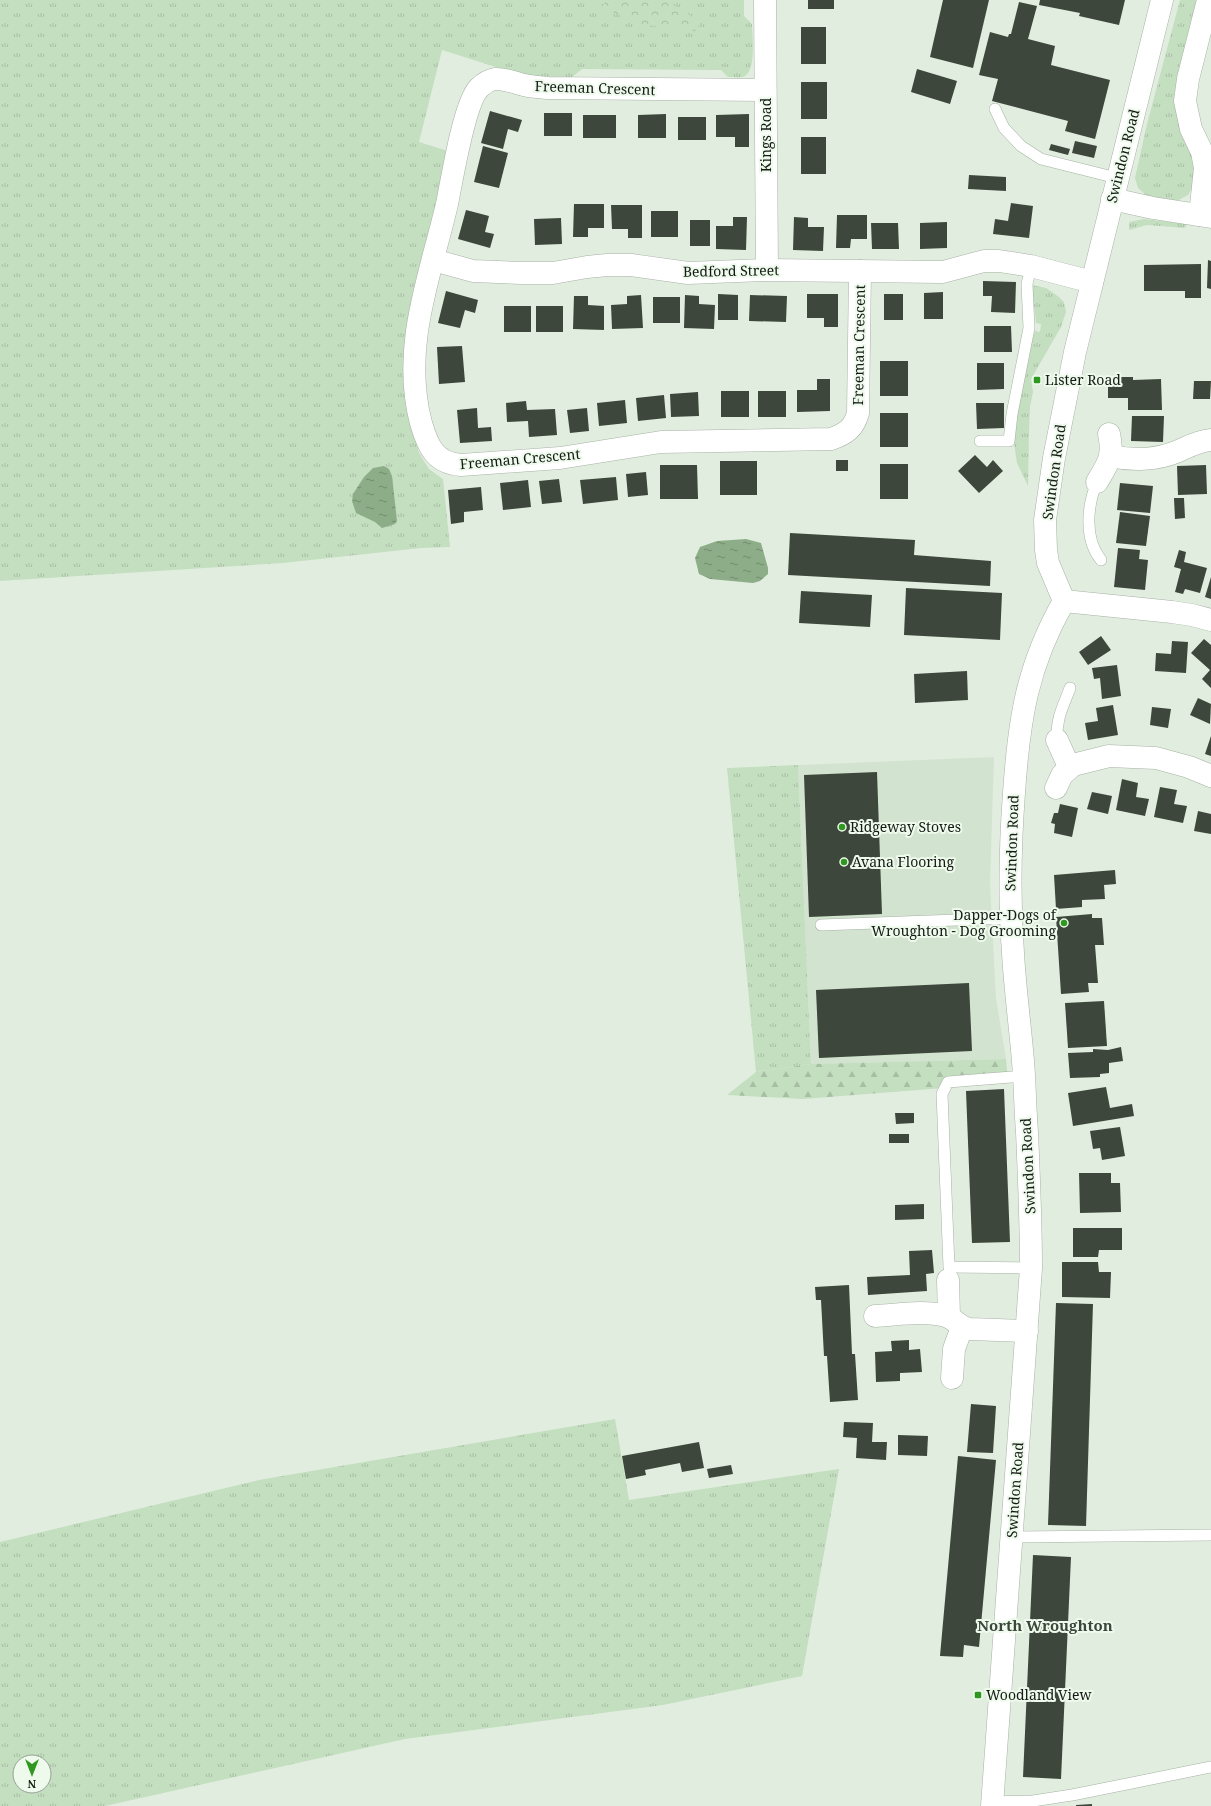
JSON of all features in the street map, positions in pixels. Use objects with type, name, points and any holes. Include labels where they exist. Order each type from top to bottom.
[{"type":"street","name":"Kings Road","points":[[765,0],[767,270]]},
{"type":"street","name":"Swindon Road","points":[[992,1804],[1031,1268],[1030,1185],[1024,1076],[1011,918],[1011,839],[1017,749],[1024,702],[1031,673],[1041,646],[1064,601],[1048,563],[1045,520],[1054,458],[1075,352],[1162,0]]},
{"type":"street","points":[[1112,199],[1131,204],[1206,216],[1205,168],[1202,152],[1189,124],[1185,101],[1188,79],[1208,0]]},
{"type":"street","name":"Freeman Crescent","points":[[765,90],[548,88],[496,79],[490,80],[479,87],[468,108],[421,300],[415,337],[416,396],[424,433],[433,452],[442,460],[451,464],[461,465],[560,458],[661,442],[831,439],[841,436],[853,427],[858,413],[860,271]]},
{"type":"street","name":"Bedford Street","points":[[432,260],[473,271],[496,273],[553,273],[607,265],[632,265],[688,272],[767,270],[943,272],[984,262],[999,261],[1031,266],[1092,282]]},
{"type":"street","points":[[1097,482],[1109,463],[1111,456],[1112,447],[1110,434]]},
{"type":"street","points":[[1111,456],[1121,459],[1155,458],[1176,452],[1195,443],[1211,440]]},
{"type":"street","points":[[1064,601],[1172,612],[1211,620]]},
{"type":"street","points":[[1057,740],[1066,760],[1073,765]]},
{"type":"street","points":[[1056,788],[1062,775],[1073,765],[1110,756],[1144,756],[1184,765],[1211,776]]},
{"type":"street","points":[[948,1280],[955,1322],[952,1378]]},
{"type":"street","points":[[875,1316],[926,1313],[955,1322],[970,1330],[1027,1330]]},
{"type":"lane","points":[[995,109],[1004,128],[1021,146],[1040,159],[1117,178]]},
{"type":"lane","points":[[980,441],[1009,441],[1012,414],[1030,328],[1027,284],[1031,266]]},
{"type":"lane","points":[[1097,482],[1090,504],[1089,523],[1094,548],[1101,560]]},
{"type":"lane","points":[[1057,740],[1056,726],[1059,714],[1070,688]]},
{"type":"lane","points":[[820,925],[1011,918]]},
{"type":"lane","points":[[1024,1076],[948,1082],[942,1094],[949,1267],[1031,1268]]},
{"type":"lane","points":[[1011,1537],[1211,1535]]},
{"type":"lane","points":[[992,1804],[1033,1801],[1072,1795],[1211,1767]]},
{"type":"shaded area","points":[[994,757],[990,884],[996,998],[1006,1059],[811,1064],[798,765]]},
{"type":"green space","points":[[0,0],[744,0],[744,16],[752,24],[753,53],[750,68],[747,74],[743,77],[728,77],[721,70],[582,69],[572,77],[524,76],[442,50],[419,142],[448,151],[430,232],[413,291],[406,332],[411,423],[419,453],[429,469],[443,479],[450,547],[421,548],[283,563],[0,581]]},
{"type":"green space","points":[[607,0],[670,0],[677,7],[697,20],[700,24],[695,31],[638,24],[602,7]]},
{"type":"green space","points":[[1180,0],[1201,0],[1181,79],[1195,157],[1194,185],[1188,195],[1175,202],[1147,196],[1138,188],[1135,178],[1147,124]]},
{"type":"green space","points":[[1144,219],[1187,224],[1185,228],[1147,225],[1129,230],[1129,222]]},
{"type":"green space","points":[[1032,285],[1046,288],[1059,297],[1064,302],[1066,312],[1061,327],[1031,379],[1033,392],[1030,407],[1028,486],[1017,463],[1014,443],[1017,421],[1017,405],[1022,374],[1035,331],[1040,332],[1041,324],[1036,323]]},
{"type":"green space","points":[[798,765],[811,1064],[756,1072],[727,768]]},
{"type":"green space","points":[[1006,1059],[1008,1083],[803,1099],[727,1095],[756,1072],[811,1064]]},
{"type":"green space","points":[[615,1419],[629,1500],[839,1469],[802,1676],[663,1705],[405,1739],[105,1806],[0,1806],[0,1542],[259,1480]]},
{"type":"water","points":[[384,466],[389,469],[392,476],[397,521],[395,524],[382,528],[375,522],[356,513],[352,501],[353,494],[364,477],[373,468]]},
{"type":"water","points":[[746,539],[761,543],[768,568],[768,574],[760,581],[753,583],[710,579],[699,574],[695,558],[700,547],[717,541]]},
{"type":"building","points":[[808,0],[834,0],[834,9],[808,9]]},
{"type":"building","points":[[943,0],[989,0],[973,68],[930,57]]},
{"type":"building","points":[[1040,0],[1125,0],[1119,25],[1079,16],[1080,13],[1039,5]]},
{"type":"building","points":[[1019,2],[1037,6],[1028,39],[1055,46],[1051,65],[1110,80],[1095,139],[1065,131],[1068,121],[992,101],[998,79],[979,75],[990,32],[1008,37],[1009,34],[1011,34]]},
{"type":"building","points":[[801,27],[826,27],[826,64],[801,64]]},
{"type":"building","points":[[917,69],[957,81],[950,104],[911,92]]},
{"type":"building","points":[[801,82],[827,82],[827,119],[801,119]]},
{"type":"building","points":[[490,111],[522,120],[518,132],[508,129],[503,149],[481,143]]},
{"type":"building","points":[[544,113],[572,113],[572,136],[544,136]]},
{"type":"building","points":[[666,114],[666,138],[638,138],[638,115]]},
{"type":"building","points":[[749,114],[749,147],[735,147],[735,137],[716,137],[716,115]]},
{"type":"building","points":[[583,115],[616,115],[616,138],[583,138]]},
{"type":"building","points":[[678,117],[706,117],[706,140],[678,140]]},
{"type":"building","points":[[801,137],[826,137],[826,174],[801,174]]},
{"type":"building","points":[[1075,141],[1097,146],[1094,158],[1072,153]]},
{"type":"building","points":[[1051,144],[1070,149],[1068,155],[1049,150]]},
{"type":"building","points":[[483,146],[508,153],[499,188],[474,182]]},
{"type":"building","points":[[969,175],[1006,177],[1006,191],[968,189]]},
{"type":"building","points":[[1011,203],[1033,206],[1029,238],[993,234],[995,219],[1008,221]]},
{"type":"building","points":[[574,204],[604,204],[604,228],[588,228],[588,237],[573,237]]},
{"type":"building","points":[[611,205],[642,205],[642,238],[628,238],[628,229],[612,229]]},
{"type":"building","points":[[466,210],[489,216],[485,232],[494,234],[490,248],[458,239]]},
{"type":"building","points":[[651,211],[678,211],[678,237],[651,237]]},
{"type":"building","points":[[837,215],[867,215],[867,239],[851,239],[850,248],[836,248]]},
{"type":"building","points":[[733,217],[747,217],[746,250],[716,249],[716,226],[733,226]]},
{"type":"building","points":[[794,217],[808,218],[808,227],[824,227],[823,251],[793,250]]},
{"type":"building","points":[[561,218],[562,244],[535,245],[534,219]]},
{"type":"building","points":[[690,220],[710,220],[710,246],[690,246]]},
{"type":"building","points":[[947,222],[947,248],[920,249],[920,223]]},
{"type":"building","points":[[871,223],[898,223],[899,249],[872,249]]},
{"type":"building","points":[[1208,260],[1211,261],[1211,289],[1207,288]]},
{"type":"building","points":[[1201,264],[1201,298],[1185,298],[1185,291],[1144,291],[1144,265]]},
{"type":"building","points":[[983,281],[1016,282],[1015,313],[991,312],[992,296],[983,296]]},
{"type":"building","points":[[446,291],[478,300],[475,313],[465,310],[460,328],[438,323]]},
{"type":"building","points":[[943,292],[943,319],[924,319],[924,293]]},
{"type":"building","points":[[718,294],[738,295],[738,320],[718,320]]},
{"type":"building","points":[[807,294],[838,294],[838,327],[824,327],[824,318],[807,318]]},
{"type":"building","points":[[884,294],[903,294],[903,320],[884,320]]},
{"type":"building","points":[[641,295],[643,328],[612,329],[611,305],[627,304],[627,296]]},
{"type":"building","points":[[685,295],[699,296],[699,304],[715,305],[714,329],[684,328]]},
{"type":"building","points":[[750,295],[787,296],[786,322],[749,321]]},
{"type":"building","points":[[574,296],[588,296],[588,305],[604,306],[604,330],[573,329]]},
{"type":"building","points":[[653,297],[680,297],[680,323],[653,323]]},
{"type":"building","points":[[504,306],[531,306],[531,332],[504,332]]},
{"type":"building","points":[[536,306],[563,306],[563,332],[536,332]]},
{"type":"building","points":[[984,326],[1011,326],[1012,352],[984,352]]},
{"type":"building","points":[[462,346],[465,382],[439,384],[437,347]]},
{"type":"building","points":[[880,361],[908,361],[908,396],[880,396]]},
{"type":"building","points":[[977,363],[1004,363],[1004,389],[977,390]]},
{"type":"building","points":[[1108,377],[1133,377],[1133,380],[1161,379],[1162,410],[1128,410],[1128,398],[1108,398]]},
{"type":"building","points":[[817,379],[830,379],[830,411],[797,412],[797,390],[817,390]]},
{"type":"building","points":[[1194,381],[1211,381],[1210,399],[1193,399]]},
{"type":"building","points":[[721,391],[749,391],[749,417],[721,417]]},
{"type":"building","points":[[758,391],[786,391],[786,417],[758,417]]},
{"type":"building","points":[[698,392],[699,416],[671,417],[670,394]]},
{"type":"building","points":[[664,395],[666,418],[638,421],[636,398]]},
{"type":"building","points":[[625,400],[627,423],[599,426],[597,403]]},
{"type":"building","points":[[526,401],[527,410],[555,409],[557,435],[529,437],[528,421],[507,422],[506,403]]},
{"type":"building","points":[[976,403],[1004,403],[1004,428],[977,429]]},
{"type":"building","points":[[477,408],[478,428],[491,427],[492,441],[460,443],[457,410]]},
{"type":"building","points":[[587,408],[589,431],[570,433],[567,410]]},
{"type":"building","points":[[880,413],[908,413],[908,447],[880,447]]},
{"type":"building","points":[[1132,416],[1164,416],[1163,442],[1131,441]]},
{"type":"building","points":[[975,455],[987,467],[993,460],[1003,471],[979,493],[958,471]]},
{"type":"building","points":[[836,460],[848,460],[848,471],[836,471]]},
{"type":"building","points":[[720,461],[757,461],[757,495],[720,495]]},
{"type":"building","points":[[880,464],[908,464],[908,499],[880,499]]},
{"type":"building","points":[[660,465],[697,465],[698,499],[660,499]]},
{"type":"building","points":[[1206,465],[1207,494],[1178,495],[1177,466]]},
{"type":"building","points":[[646,472],[648,495],[628,497],[626,474]]},
{"type":"building","points":[[616,477],[618,500],[583,504],[580,480]]},
{"type":"building","points":[[559,479],[562,502],[542,504],[539,481]]},
{"type":"building","points":[[528,480],[531,507],[503,510],[500,483]]},
{"type":"building","points":[[1120,483],[1153,486],[1150,513],[1117,510]]},
{"type":"building","points":[[481,487],[483,510],[464,512],[464,522],[451,524],[448,490]]},
{"type":"building","points":[[1174,498],[1184,498],[1185,518],[1175,519]]},
{"type":"building","points":[[1120,512],[1150,516],[1146,546],[1116,543]]},
{"type":"building","points":[[790,533],[915,540],[914,555],[991,561],[990,586],[788,575]]},
{"type":"building","points":[[1118,548],[1140,550],[1139,559],[1148,560],[1145,590],[1114,587]]},
{"type":"building","points":[[1179,550],[1186,552],[1184,562],[1207,568],[1200,593],[1185,589],[1183,594],[1175,592],[1181,569],[1174,567]]},
{"type":"building","points":[[1211,577],[1211,599],[1205,597]]},
{"type":"building","points":[[906,588],[1002,593],[1000,640],[904,635]]},
{"type":"building","points":[[801,591],[872,595],[870,627],[799,623]]},
{"type":"building","points":[[1101,636],[1111,650],[1088,665],[1079,652]]},
{"type":"building","points":[[1204,639],[1211,645],[1211,688],[1202,679],[1210,670],[1191,653]]},
{"type":"building","points":[[1172,641],[1188,642],[1186,673],[1155,671],[1156,653],[1171,654]]},
{"type":"building","points":[[1117,665],[1121,696],[1102,699],[1100,678],[1094,679],[1092,668]]},
{"type":"building","points":[[967,671],[968,700],[915,703],[914,674]]},
{"type":"building","points":[[1198,698],[1211,704],[1210,724],[1190,715]]},
{"type":"building","points":[[1113,705],[1118,735],[1088,740],[1085,723],[1098,721],[1096,708]]},
{"type":"building","points":[[1152,707],[1171,709],[1168,728],[1150,725]]},
{"type":"building","points":[[1211,736],[1211,756],[1205,754]]},
{"type":"building","points":[[877,772],[882,914],[809,917],[804,775]]},
{"type":"building","points":[[1122,779],[1138,783],[1136,797],[1149,799],[1145,816],[1116,810]]},
{"type":"building","points":[[1160,787],[1177,790],[1174,804],[1187,806],[1183,823],[1154,817]]},
{"type":"building","points":[[1092,792],[1112,796],[1108,814],[1087,809]]},
{"type":"building","points":[[1060,804],[1078,808],[1072,837],[1054,833],[1055,824],[1051,823],[1054,813],[1058,813]]},
{"type":"building","points":[[1198,811],[1211,814],[1211,834],[1194,831]]},
{"type":"building","points":[[1115,870],[1116,884],[1104,885],[1105,899],[1082,900],[1082,907],[1056,909],[1054,875]]},
{"type":"building","points":[[1092,914],[1092,918],[1102,918],[1104,945],[1095,945],[1098,983],[1088,983],[1089,992],[1061,994],[1056,917]]},
{"type":"building","points":[[969,983],[972,1051],[819,1058],[816,990]]},
{"type":"building","points":[[1104,1001],[1107,1046],[1068,1048],[1065,1003]]},
{"type":"building","points":[[1121,1047],[1123,1061],[1109,1063],[1109,1073],[1100,1074],[1100,1077],[1070,1078],[1068,1053],[1093,1052],[1093,1049],[1108,1050]]},
{"type":"building","points":[[1106,1087],[1110,1108],[1132,1104],[1134,1116],[1073,1126],[1068,1093]]},
{"type":"building","points":[[1004,1089],[1010,1242],[972,1243],[966,1091]]},
{"type":"building","points":[[895,1113],[914,1113],[914,1123],[896,1124]]},
{"type":"building","points":[[1120,1127],[1125,1156],[1102,1160],[1100,1148],[1093,1149],[1090,1131]]},
{"type":"building","points":[[889,1134],[909,1134],[909,1143],[889,1143]]},
{"type":"building","points":[[1079,1173],[1111,1173],[1111,1183],[1120,1183],[1121,1212],[1080,1213]]},
{"type":"building","points":[[924,1204],[924,1219],[895,1220],[895,1205]]},
{"type":"building","points":[[1073,1228],[1122,1228],[1122,1250],[1099,1250],[1098,1257],[1073,1257]]},
{"type":"building","points":[[932,1250],[934,1273],[926,1274],[927,1291],[868,1295],[867,1277],[910,1275],[909,1251]]},
{"type":"building","points":[[1062,1262],[1098,1262],[1099,1272],[1111,1272],[1110,1298],[1062,1297]]},
{"type":"building","points":[[849,1285],[852,1354],[855,1354],[858,1400],[830,1402],[827,1356],[824,1356],[821,1300],[816,1300],[815,1287]]},
{"type":"building","points":[[1056,1303],[1093,1304],[1086,1526],[1048,1525]]},
{"type":"building","points":[[909,1340],[909,1350],[920,1349],[922,1372],[900,1373],[900,1381],[876,1382],[875,1352],[892,1351],[891,1341]]},
{"type":"building","points":[[971,1404],[996,1406],[993,1453],[967,1452]]},
{"type":"building","points":[[844,1422],[873,1423],[872,1442],[887,1442],[886,1460],[856,1458],[857,1438],[843,1437]]},
{"type":"building","points":[[898,1435],[928,1436],[927,1456],[898,1455]]},
{"type":"building","points":[[699,1442],[704,1468],[682,1472],[680,1463],[645,1470],[646,1475],[626,1479],[622,1456]]},
{"type":"building","points":[[958,1456],[996,1460],[979,1647],[964,1645],[963,1657],[940,1656]]},
{"type":"building","points":[[731,1465],[733,1474],[709,1478],[707,1469]]},
{"type":"building","points":[[1033,1555],[1071,1557],[1061,1779],[1023,1777]]},
{"type":"building","points":[[1092,1804],[1092,1806],[1076,1806],[1076,1805]]},
{"type":"place","name":"Lister Road","points":[[1037,380]]},
{"type":"place","name":"Ridgeway Stoves","points":[[842,827]]},
{"type":"place","name":"Avana Flooring","points":[[844,862]]},
{"type":"place","name":"Dapper-Dogs of Wroughton - Dog Grooming","points":[[1064,923]]},
{"type":"place","name":"Woodland View","points":[[978,1695]]},
{"type":"district","name":"North Wroughton","points":[[1045,1626]]}]
